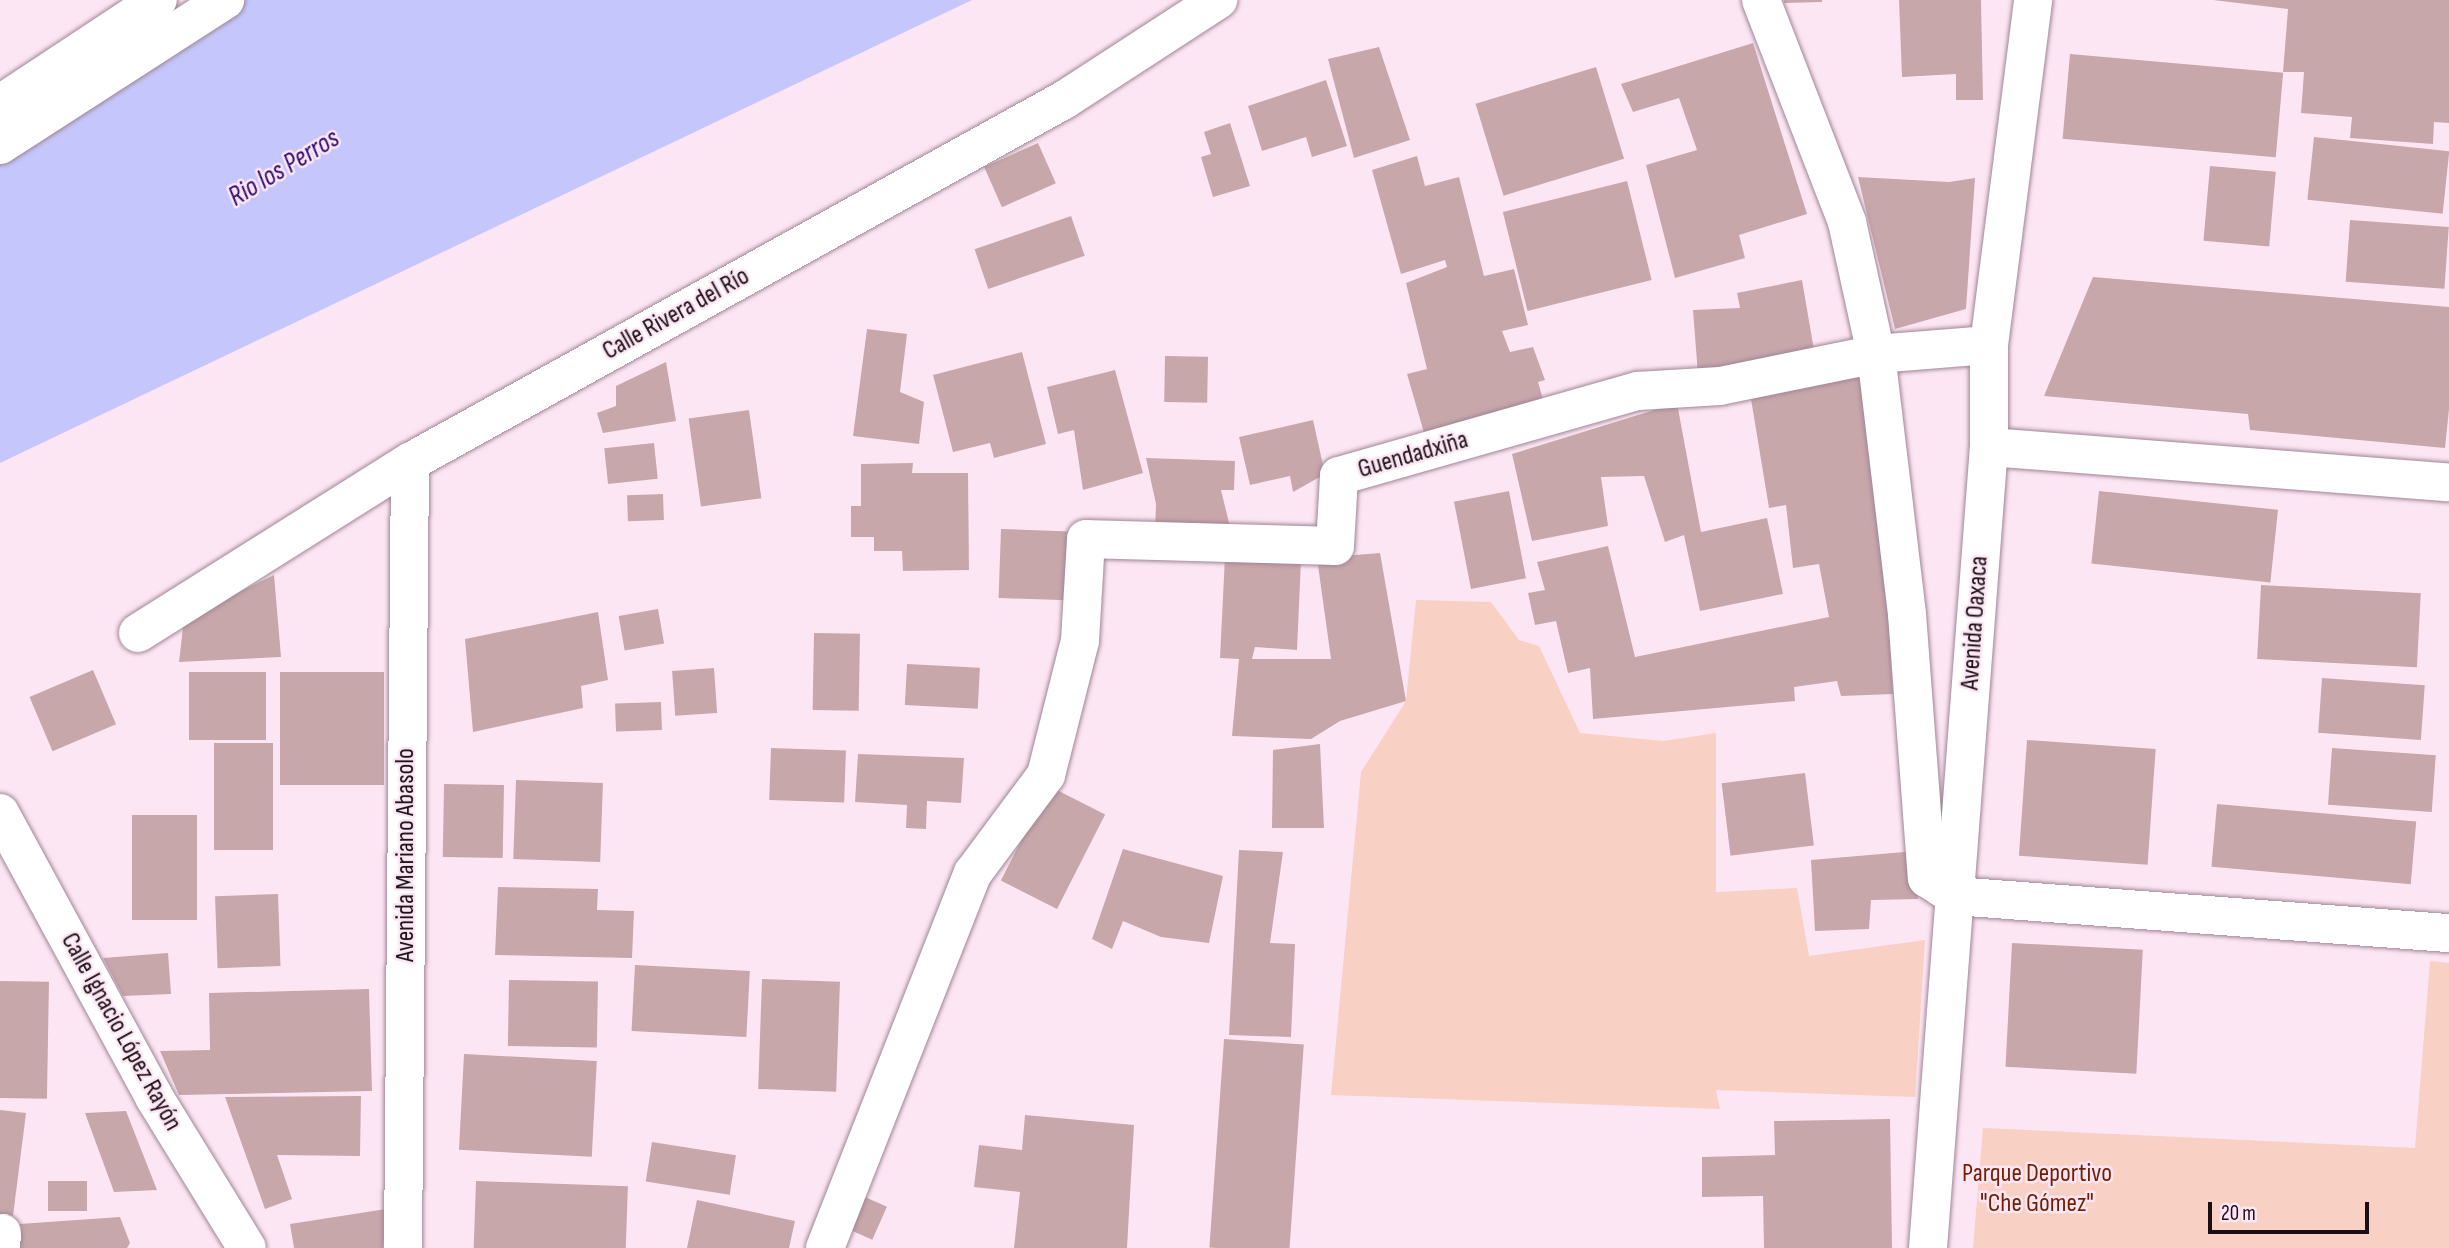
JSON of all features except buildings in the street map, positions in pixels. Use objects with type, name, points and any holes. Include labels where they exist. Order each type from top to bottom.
[{"type":"street","points":[[0,104],[158,0]]},
{"type":"street","points":[[0,145],[225,0]]},
{"type":"street","name":"Calle Rivera del Río","points":[[138,633],[410,462],[1064,100],[1218,0]]},
{"type":"street","points":[[1761,0],[1847,222],[1876,354],[1907,614],[1927,878],[1955,896],[2449,933]]},
{"type":"street","name":"Avenida Oaxaca","points":[[1927,1248],[1989,447],[1990,345],[2033,0]]},
{"type":"street","name":"Guendadxiña","points":[[825,1248],[973,873],[1046,775],[1080,641],[1086,538],[1335,545],[1339,476],[1638,391],[1720,386],[1876,354],[1990,345]]},
{"type":"street","points":[[1989,447],[2449,482]]},
{"type":"street","name":"Avenida Mariano Abasolo","points":[[403,1248],[410,462]]},
{"type":"street","name":"Calle Ignacio López Rayón","points":[[0,813],[10,855],[247,1248]]},
{"type":"green space","points":[[1416,600],[1491,602],[1519,640],[1539,646],[1580,733],[1664,741],[1716,733],[1716,892],[1797,888],[1809,956],[1925,940],[1915,1097],[1716,1090],[1720,1109],[1331,1095],[1361,772],[1406,701]]},
{"type":"green space","name":"Parque Deportivo \"Che Gómez\"","points":[[2430,961],[2449,963],[2449,1248],[1973,1248],[1983,1128],[2415,1148]]},
{"type":"water","name":"Rio los Perros","points":[[211,0],[972,0],[0,463],[0,126]]}]
